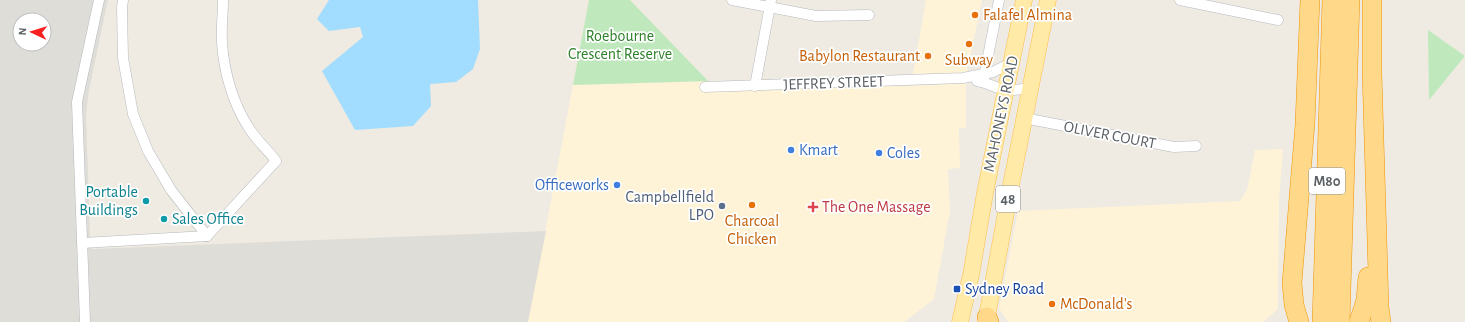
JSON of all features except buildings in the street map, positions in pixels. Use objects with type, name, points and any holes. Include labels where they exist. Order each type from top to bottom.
[{"type":"highway","points":[[1294,316],[1292,283],[1305,124],[1310,0]]},
{"type":"highway","name":"M80","points":[[1322,322],[1332,0]]},
{"type":"highway","name":"M80","points":[[1340,322],[1350,0]]},
{"type":"highway","points":[[1372,0],[1372,73],[1379,312],[1381,322]]},
{"type":"highway","points":[[1359,322],[1367,293],[1375,163]]},
{"type":"main road","name":"MAHONEYS ROAD","points":[[960,322],[971,275],[985,193],[1024,0]]},
{"type":"main road","name":"MAHONEYS ROAD","points":[[987,320],[993,280],[1048,0]]},
{"type":"main road","points":[[971,275],[993,280]]},
{"type":"street","points":[[84,322],[77,102],[99,0]]},
{"type":"street","points":[[123,0],[122,58],[133,114],[148,151],[170,190],[208,236]]},
{"type":"street","points":[[82,243],[208,236],[276,161],[250,129],[241,115],[231,89],[223,56],[223,0]]},
{"type":"street","points":[[732,0],[770,4],[820,16],[869,15]]},
{"type":"street","points":[[984,78],[999,0]]},
{"type":"street","points":[[1180,0],[1278,20]]},
{"type":"street","points":[[755,86],[770,4]]},
{"type":"street","points":[[984,78],[1011,63]]},
{"type":"street","name":"JEFFREY STREET","points":[[705,87],[984,78],[1006,91],[1030,88]]},
{"type":"street","name":"OLIVER COURT","points":[[1024,118],[1174,147],[1196,146]]},
{"type":"shaded area","points":[[0,0],[108,0],[89,90],[86,114],[90,235],[92,249],[546,231],[528,322],[0,322]]},
{"type":"shaded area","points":[[926,0],[982,0],[967,69],[969,73],[913,74]]},
{"type":"shaded area","points":[[708,81],[908,86],[966,83],[966,128],[959,128],[960,168],[948,169],[950,211],[934,299],[904,322],[528,322],[573,85]]},
{"type":"shaded area","points":[[1283,149],[1279,200],[1278,309],[1263,322],[1008,322],[999,308],[1018,211],[1240,201],[1247,190],[1255,150]]},
{"type":"green space","name":"Roebourne Crescent Reserve","points":[[589,0],[630,0],[708,81],[573,85]]},
{"type":"green space","points":[[1428,30],[1465,56],[1429,100]]},
{"type":"water","points":[[329,0],[478,0],[480,49],[473,69],[456,82],[430,84],[431,106],[413,126],[355,130],[322,71],[363,37],[360,27],[329,31],[317,19]]},
{"type":"place","name":"Falafel Almina","points":[[975,15]]},
{"type":"place","name":"Subway","points":[[969,44]]},
{"type":"place","name":"Babylon Restaurant","points":[[928,56]]},
{"type":"place","name":"Kmart","points":[[791,150]]},
{"type":"place","name":"Coles","points":[[879,153]]},
{"type":"place","name":"Officeworks","points":[[617,185]]},
{"type":"place","name":"Portable Buildings","points":[[146,201]]},
{"type":"place","name":"Charcoal Chicken","points":[[752,205]]},
{"type":"place","name":"Campbellfield LPO","points":[[722,206]]},
{"type":"place","name":"The One Massage","points":[[813,207]]},
{"type":"place","name":"Sales Office","points":[[164,219]]},
{"type":"place","name":"Sydney Road","points":[[957,289]]},
{"type":"place","name":"McDonald's","points":[[1052,304]]}]
